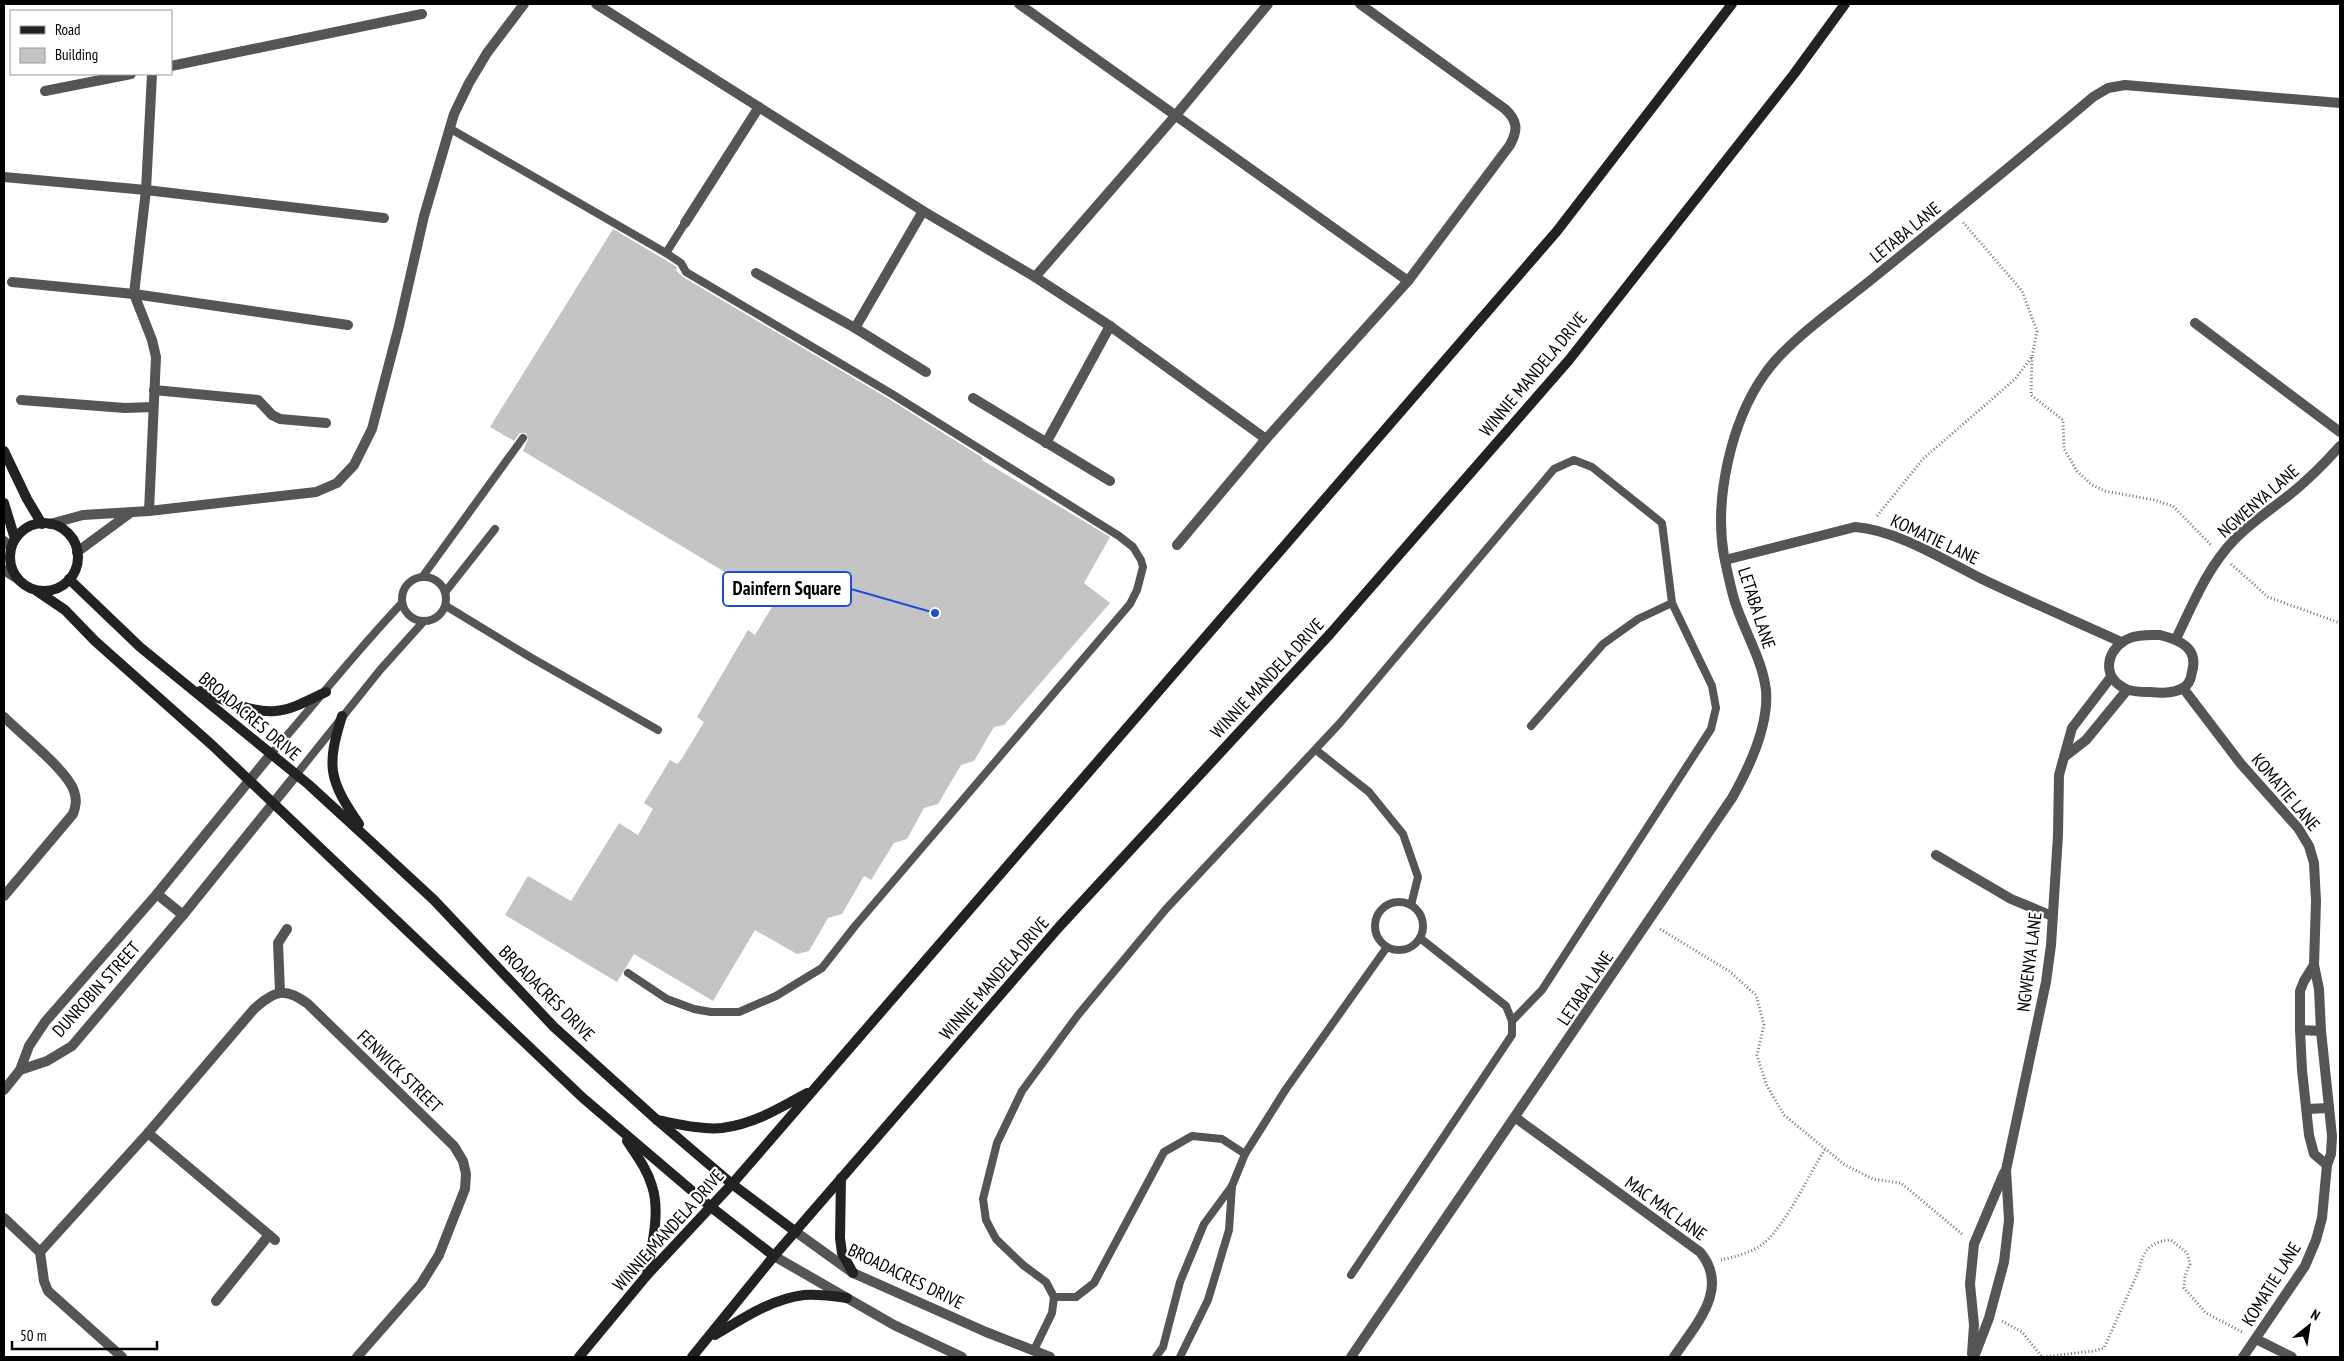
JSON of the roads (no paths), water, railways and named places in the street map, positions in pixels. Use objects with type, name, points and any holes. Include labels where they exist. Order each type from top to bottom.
[{"type":"main road","name":"WINNIE MANDELA DRIVE","points":[[579,1357],[647,1275],[732,1184],[1557,231],[1732,4]]},
{"type":"main road","name":"WINNIE MANDELA DRIVE","points":[[692,1357],[774,1256],[1059,927],[1330,634],[1562,368],[1794,74],[1845,4]]},
{"type":"main road","points":[[4,451],[27,499],[46,524],[68,534],[77,552],[75,571],[70,580],[55,589],[38,591]]},
{"type":"main road","points":[[4,503],[12,569],[18,579],[65,610],[95,641],[274,804],[583,1098],[711,1207],[774,1256]]},
{"type":"main road","points":[[10,542],[27,528],[46,524]]},
{"type":"main road","name":"BROADACRES DRIVE","points":[[70,580],[140,647],[296,775],[368,839],[434,900],[554,1027],[732,1184],[796,1232]]},
{"type":"main road","points":[[192,688],[256,710],[275,711],[291,708],[326,692]]},
{"type":"main road","points":[[342,716],[333,746],[331,764],[341,798],[368,839]]},
{"type":"main road","points":[[658,1120],[693,1126],[721,1128],[747,1123],[769,1114],[812,1090]]},
{"type":"main road","points":[[621,1131],[646,1170],[653,1188],[655,1212],[647,1275]]},
{"type":"main road","points":[[841,1178],[840,1238],[842,1253],[853,1273]]},
{"type":"main road","points":[[709,1338],[779,1301],[803,1295],[847,1298]]},
{"type":"street","points":[[46,524],[84,515],[130,513],[316,492],[337,483],[354,465],[372,430],[400,326],[424,216],[449,128],[469,83],[487,54],[524,4]]},
{"type":"street","points":[[596,4],[923,211],[1035,277],[1110,326],[1266,439]]},
{"type":"street","points":[[1019,4],[1408,281]]},
{"type":"street","points":[[1035,277],[1176,115],[1268,4]]},
{"type":"street","points":[[1177,545],[1266,439],[1408,281],[1515,136],[1517,125],[1513,117],[1505,109],[1360,4]]},
{"type":"street","points":[[172,66],[422,14]]},
{"type":"street","points":[[45,91],[126,75]]},
{"type":"street","points":[[149,511],[156,357],[152,340],[134,294],[146,190],[152,75]]},
{"type":"street","name":"LETABA LANE","points":[[1351,1357],[1516,1118],[1732,798],[1751,764],[1763,718],[1766,690],[1756,655],[1734,599],[1721,536],[1722,506],[1736,432],[1745,406],[1763,375],[1777,357],[2093,98],[2108,88],[2124,85],[2164,87],[2340,103]]},
{"type":"street","points":[[685,223],[759,108]]},
{"type":"street","points":[[4,177],[146,190],[384,218]]},
{"type":"street","points":[[855,328],[923,211]]},
{"type":"street","points":[[756,273],[855,328],[926,372]]},
{"type":"street","points":[[12,282],[134,294],[348,324]]},
{"type":"street","points":[[2195,323],[2340,432]]},
{"type":"street","points":[[1046,443],[1110,326]]},
{"type":"street","points":[[154,390],[258,400],[272,415],[280,420],[326,423]]},
{"type":"street","points":[[973,398],[1110,481]]},
{"type":"street","points":[[21,400],[125,408],[153,407]]},
{"type":"street","name":"NGWENYA LANE","points":[[2176,639],[2200,588],[2221,555],[2255,520],[2318,471],[2340,446]]},
{"type":"street","points":[[77,552],[130,513]]},
{"type":"street","name":"KOMATIE LANE","points":[[1725,560],[1855,527],[1868,528],[1891,535],[2121,642]]},
{"type":"street","points":[[4,570],[18,579]]},
{"type":"street","points":[[2160,635],[2176,639],[2185,644],[2192,652],[2194,662],[2189,682],[2184,688],[2166,693],[2127,690],[2117,684],[2111,677],[2108,667],[2111,652],[2121,642],[2140,636],[2160,635]]},
{"type":"street","name":"NGWENYA LANE","points":[[1973,1357],[1974,1325],[1970,1284],[1974,1244],[2006,1170],[2046,982],[2058,835],[2059,775],[2072,728],[2111,677]]},
{"type":"street","name":"KOMATIE LANE","points":[[2184,688],[2241,764],[2298,828],[2309,846],[2316,880],[2314,965],[2319,982],[2321,1031],[2332,1136],[2322,1218],[2316,1240],[2305,1266],[2243,1357]]},
{"type":"street","points":[[2064,757],[2086,740],[2127,690]]},
{"type":"street","points":[[4,717],[61,772],[73,789],[76,801],[73,814],[4,896]]},
{"type":"street","name":"DUNROBIN STREET","points":[[4,1090],[20,1070],[29,1046],[45,1022],[157,894],[271,754]]},
{"type":"street","name":"DUNROBIN STREET","points":[[20,1070],[47,1061],[72,1046],[166,936],[296,775]]},
{"type":"street","points":[[1936,854],[2011,899],[2052,916]]},
{"type":"street","points":[[157,894],[183,915]]},
{"type":"street","points":[[40,1252],[148,1133],[254,1008],[266,998],[280,992],[278,943],[287,929]]},
{"type":"street","name":"KOMATIE LANE","points":[[2314,965],[2300,991],[2300,1030],[2307,1109],[2314,1154],[2327,1165]]},
{"type":"street","name":"FENWICK STREET","points":[[280,992],[294,994],[308,1004],[447,1139],[463,1161],[466,1174],[465,1189],[457,1213],[431,1269],[421,1284],[357,1357]]},
{"type":"street","points":[[2300,1030],[2321,1031]]},
{"type":"street","points":[[2307,1109],[2329,1108]]},
{"type":"street","name":"MAC MAC LANE","points":[[1516,1118],[1700,1252],[1708,1262],[1712,1272],[1712,1296],[1674,1357]]},
{"type":"street","points":[[148,1133],[272,1238],[216,1301]]},
{"type":"street","name":"NGWENYA LANE","points":[[1973,1357],[1990,1315],[2004,1262],[2009,1220],[2006,1170]]},
{"type":"street","points":[[4,1218],[40,1252],[41,1270],[48,1290],[122,1357]]},
{"type":"street","name":"BROADACRES DRIVE","points":[[796,1232],[853,1273],[986,1332],[1050,1357]]},
{"type":"street","points":[[774,1256],[894,1325],[962,1357]]},
{"type":"street","points":[[2256,1340],[2292,1357]]},
{"type":"lane","points":[[449,128],[681,262],[686,272],[892,394],[1108,528],[1133,548],[1141,560],[1143,568],[1137,590],[1130,604],[855,926],[822,968],[776,996],[739,1012],[711,1012],[694,1009],[667,999],[628,973]]},
{"type":"lane","points":[[666,253],[685,223]]},
{"type":"lane","points":[[424,621],[410,616],[402,603],[402,595],[409,582],[423,576],[524,438]]},
{"type":"lane","points":[[1034,1350],[1052,1313],[1054,1297],[1046,1282],[1023,1265],[996,1239],[986,1220],[983,1200],[997,1143],[1022,1091],[1078,1015],[1166,909],[1316,750],[1554,469],[1574,460],[1592,467],[1662,523],[1672,603],[1712,686],[1716,708],[1711,730],[1542,990],[1512,1021]]},
{"type":"lane","points":[[296,775],[342,716],[424,621],[438,617],[446,606],[446,591],[495,529]]},
{"type":"lane","points":[[423,576],[437,580],[446,591]]},
{"type":"lane","points":[[271,754],[326,692],[357,650],[402,603]]},
{"type":"lane","points":[[1531,726],[1603,644],[1638,619],[1672,603]]},
{"type":"lane","points":[[446,606],[530,658],[658,730]]},
{"type":"lane","points":[[1316,750],[1369,792],[1403,834],[1418,876],[1411,905]]},
{"type":"lane","points":[[1402,902],[1411,905],[1418,911],[1423,920],[1420,938],[1414,946],[1406,950],[1396,950],[1387,947],[1380,941],[1376,933],[1375,924],[1378,914],[1384,907],[1392,903],[1402,902]]},
{"type":"lane","points":[[1350,1275],[1512,1035],[1512,1021],[1506,1006],[1420,938]]},
{"type":"lane","points":[[1156,1357],[1163,1347],[1180,1282],[1204,1224],[1232,1186],[1245,1154],[1286,1089],[1387,947]]},
{"type":"lane","points":[[1054,1297],[1076,1296],[1094,1283],[1164,1152],[1192,1136],[1222,1139],[1245,1154]]},
{"type":"lane","points":[[1180,1357],[1208,1300],[1229,1230],[1232,1186]]},
{"type":"place","name":"Dainfern Square","points":[[935,613]]}]
